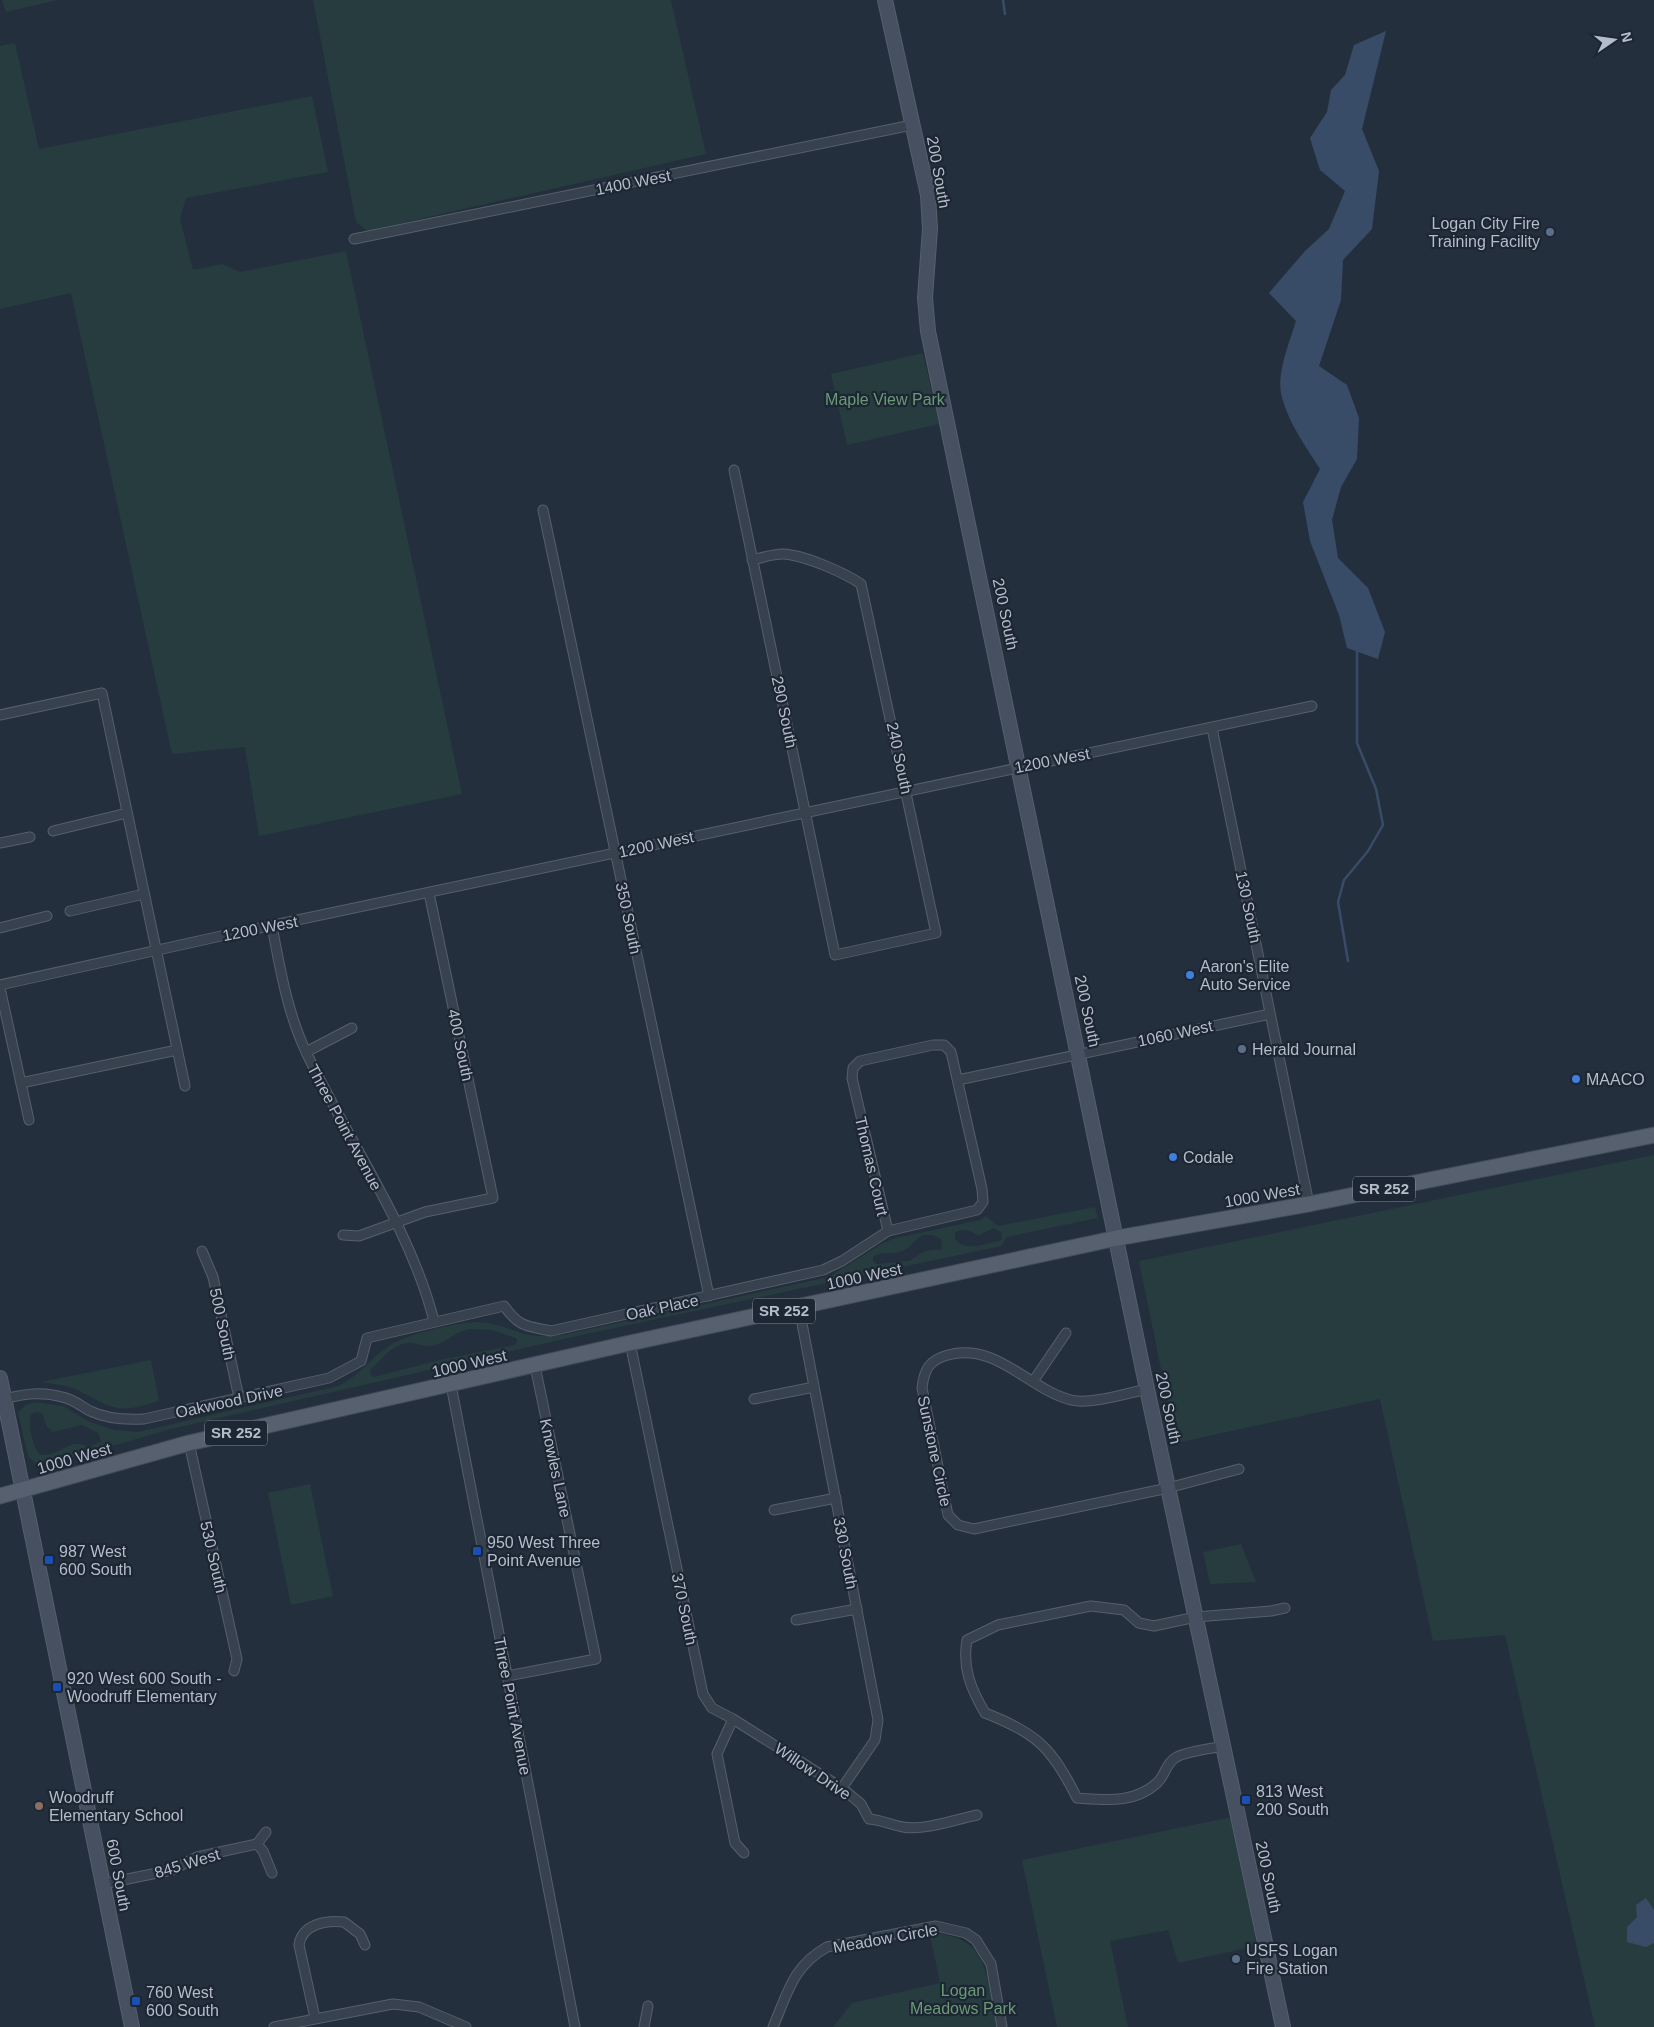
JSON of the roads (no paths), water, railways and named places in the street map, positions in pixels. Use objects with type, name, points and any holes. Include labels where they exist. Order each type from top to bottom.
[{"type":"main road","name":"1000 West","points":[[0,1496],[189,1443],[630,1343],[1117,1238],[1309,1204],[1654,1135]]},
{"type":"street","name":"200 South","points":[[885,0],[928,195],[930,229],[925,298],[928,331],[1020,767],[1147,1389],[1283,2027]]},
{"type":"street","name":"1400 West","points":[[354,239],[912,125]]},
{"type":"street","name":"290 South","points":[[734,470],[835,955]]},
{"type":"street","name":"350 South","points":[[543,510],[709,1296]]},
{"type":"street","name":"240 South","points":[[752,560],[791,554],[850,576],[861,584],[907,791],[936,933],[835,955]]},
{"type":"street","points":[[0,715],[102,693],[185,1086]]},
{"type":"street","name":"1200 West","points":[[0,986],[156,950],[1312,706]]},
{"type":"street","name":"130 South","points":[[1212,728],[1309,1204]]},
{"type":"street","points":[[54,831],[127,814]]},
{"type":"street","points":[[0,843],[30,837]]},
{"type":"street","name":"400 South","points":[[396,1224],[424,1212],[493,1198],[429,893]]},
{"type":"street","points":[[70,911],[144,894]]},
{"type":"street","points":[[0,928],[47,916]]},
{"type":"street","name":"Three Point Avenue","points":[[272,926],[287,997],[306,1052],[416,1265],[434,1321]]},
{"type":"street","points":[[0,986],[29,1120]]},
{"type":"street","name":"1060 West","points":[[1079,1053],[1270,1014]]},
{"type":"street","points":[[306,1052],[352,1028]]},
{"type":"street","name":"Thomas Court","points":[[933,1045],[944,1045],[951,1052],[958,1080],[982,1189],[983,1202],[977,1210],[888,1231],[852,1078],[853,1068],[860,1061],[933,1045]]},
{"type":"street","points":[[21,1083],[177,1050]]},
{"type":"street","points":[[958,1080],[1079,1053]]},
{"type":"street","points":[[343,1235],[359,1236],[396,1224]]},
{"type":"street","name":"Oak Place","points":[[434,1321],[504,1306],[514,1320],[526,1326],[551,1331],[823,1270],[842,1261],[888,1231]]},
{"type":"street","name":"500 South","points":[[202,1251],[213,1277],[239,1398]]},
{"type":"street","name":"330 South","points":[[799,1308],[878,1720],[875,1740],[842,1788]]},
{"type":"street","name":"Oakwood Drive","points":[[4,1399],[29,1393],[46,1394],[70,1399],[91,1411],[109,1417],[126,1420],[144,1419],[329,1378],[362,1361],[366,1338],[434,1321]]},
{"type":"street","points":[[1034,1380],[1066,1333]]},
{"type":"street","name":"370 South","points":[[630,1343],[702,1694],[712,1708],[733,1719]]},
{"type":"street","name":"Sunstone Circle","points":[[1147,1389],[1092,1400],[1073,1401],[1054,1394],[1010,1365],[990,1357],[969,1353],[950,1354],[935,1359],[924,1371],[922,1388],[948,1514],[958,1525],[974,1529],[1168,1488],[1239,1469]]},
{"type":"street","name":"Knowles Lane","points":[[507,1676],[596,1659],[535,1366]]},
{"type":"street","name":"600 South","points":[[0,1378],[132,2027]]},
{"type":"street","name":"Three Point Avenue","points":[[451,1385],[575,2027]]},
{"type":"street","points":[[754,1399],[814,1387]]},
{"type":"street","name":"530 South","points":[[189,1443],[237,1659],[234,1671]]},
{"type":"street","points":[[774,1510],[836,1498]]},
{"type":"street","points":[[1223,1746],[1176,1756],[1166,1765],[1158,1782],[1134,1796],[1112,1802],[1077,1798],[1054,1757],[1036,1738],[1012,1724],[984,1713],[972,1691],[966,1671],[967,1640],[998,1625],[1091,1606],[1124,1610],[1139,1623],[1154,1626],[1196,1617],[1271,1611],[1285,1608]]},
{"type":"street","points":[[796,1620],[857,1609]]},
{"type":"street","points":[[733,1719],[717,1754],[734,1843],[744,1853]]},
{"type":"street","name":"Willow Drive","points":[[733,1719],[842,1788],[862,1804],[869,1818],[903,1827],[917,1827],[977,1814]]},
{"type":"street","points":[[266,1832],[257,1844],[263,1851],[272,1873]]},
{"type":"street","name":"845 West","points":[[103,1884],[172,1870],[196,1857],[257,1844]]},
{"type":"street","points":[[315,2018],[299,1945],[300,1936],[305,1930],[312,1927],[337,1921],[353,1926],[366,1945]]},
{"type":"street","name":"Meadow Circle","points":[[773,2027],[800,1967],[811,1956],[827,1947],[936,1926],[966,1933],[976,1940],[984,1950],[991,1964],[1002,2027]]},
{"type":"street","points":[[274,2027],[392,2004],[419,2007],[466,2027]]},
{"type":"street","points":[[644,2027],[648,2006]]},
{"type":"water","points":[[1386,31],[1362,129],[1379,171],[1372,229],[1343,260],[1341,300],[1319,366],[1347,385],[1359,418],[1357,459],[1341,487],[1332,520],[1338,558],[1368,588],[1385,632],[1378,659],[1347,648],[1339,615],[1310,541],[1303,502],[1320,469],[1292,423],[1284,403],[1280,385],[1285,357],[1296,321],[1269,293],[1305,251],[1329,229],[1345,191],[1320,170],[1310,138],[1327,112],[1331,90],[1345,75],[1354,45]]},
{"type":"water","points":[[1646,1898],[1654,1910],[1654,1943],[1646,1947],[1627,1942],[1627,1927],[1637,1917],[1636,1905]]},
{"type":"waterway","points":[[1003,0],[1005,14]]},
{"type":"waterway","points":[[1348,961],[1338,902],[1344,880],[1368,851],[1383,825],[1376,789],[1357,743],[1357,651]]},
{"type":"place","name":"Logan City Fire Training Facility","points":[[1550,232]]},
{"type":"place","name":"Aaron's Elite Auto Service","points":[[1190,975]]},
{"type":"place","name":"Herald Journal","points":[[1242,1049]]},
{"type":"place","name":"MAACO","points":[[1576,1079]]},
{"type":"place","name":"Codale","points":[[1173,1157]]},
{"type":"place","name":"950 West Three Point Avenue","points":[[477,1551]]},
{"type":"place","name":"987 West 600 South","points":[[49,1560]]},
{"type":"place","name":"920 West 600 South - Woodruff Elementary","points":[[57,1687]]},
{"type":"place","name":"813 West 200 South","points":[[1246,1800]]},
{"type":"place","name":"Woodruff Elementary School","points":[[39,1806]]},
{"type":"place","name":"USFS Logan Fire Station","points":[[1236,1959]]},
{"type":"place","name":"760 West 600 South","points":[[136,2001]]},
{"type":"park label","name":"Maple View Park","points":[[885,399]]},
{"type":"park label","name":"Logan Meadows Park","points":[[963,1999]]}]
